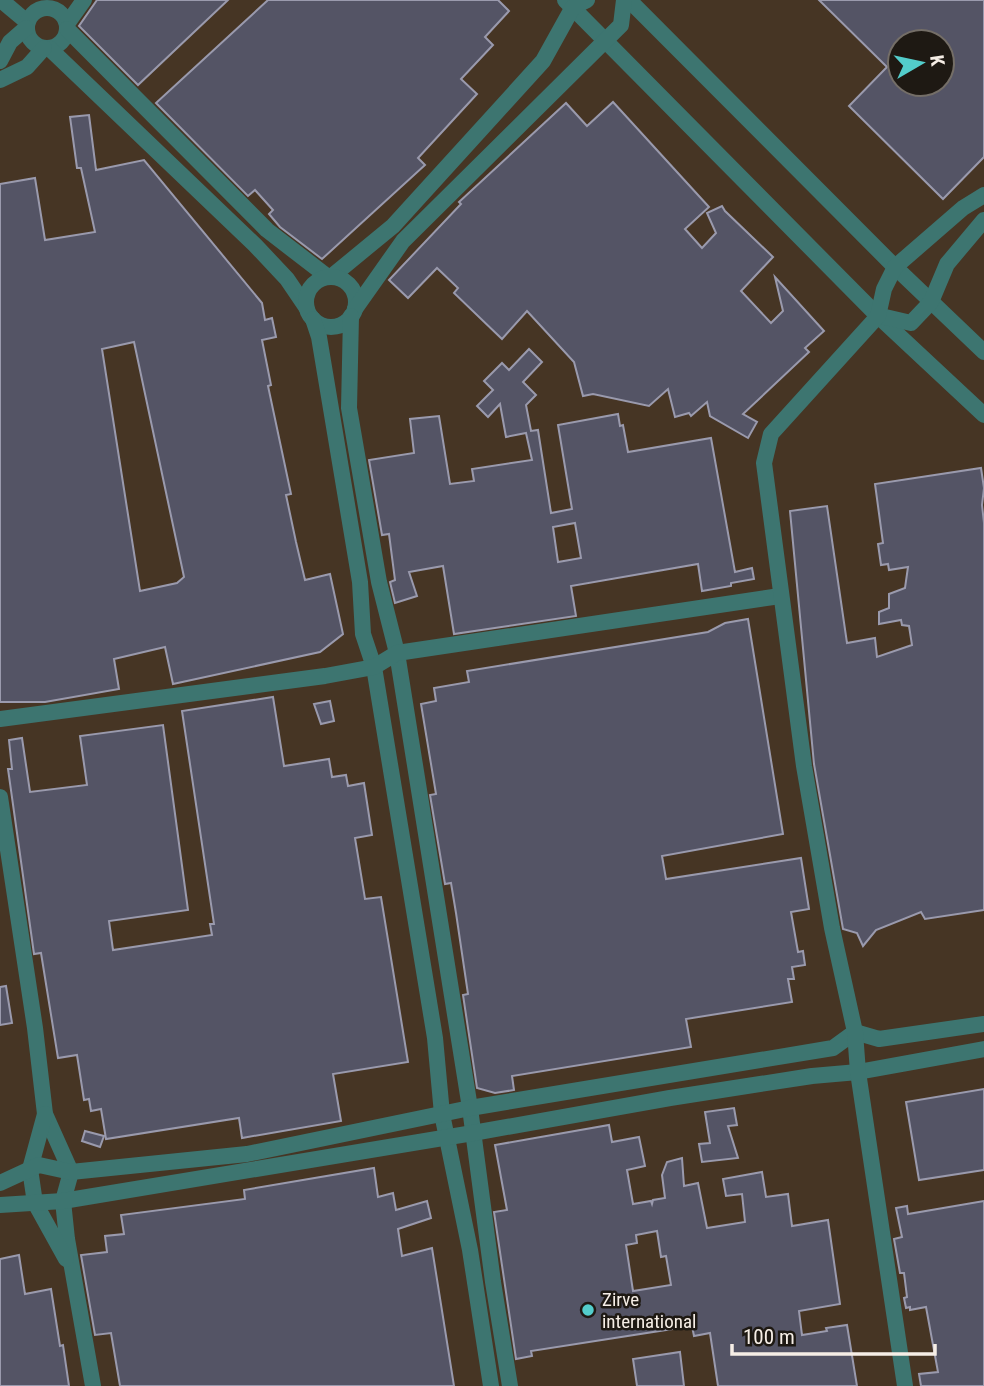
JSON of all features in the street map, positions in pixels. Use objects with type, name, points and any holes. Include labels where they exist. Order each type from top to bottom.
[{"type":"street","points":[[1,0],[27,25],[30,39],[46,48],[186,177],[287,279],[309,313],[319,337],[360,582],[363,634],[374,667],[435,1038],[442,1114],[470,1250],[491,1386]]},
{"type":"street","points":[[0,80],[27,67],[46,48],[61,42],[84,0]]},
{"type":"street","points":[[624,0],[621,25],[606,42],[403,241],[353,312],[338,326],[330,327],[322,325],[309,313],[310,289],[317,281],[330,277],[393,226],[543,61],[575,2],[606,42],[878,316],[984,415]]},
{"type":"street","points":[[629,0],[895,267],[984,352]]},
{"type":"street","points":[[0,61],[10,42],[27,25],[33,13],[46,4],[58,11],[67,27],[267,230],[330,277],[341,279],[355,296],[349,408],[379,582],[397,653],[470,1108],[510,1386]]},
{"type":"street","points":[[186,177],[201,163]]},
{"type":"street","points":[[905,1386],[858,1072],[855,1032],[832,928],[817,841],[780,596],[764,463],[771,434],[878,316],[884,289],[895,267],[962,208],[984,195]]},
{"type":"street","points":[[878,316],[911,323],[931,302],[947,264],[984,220]]},
{"type":"street","points":[[0,719],[325,676],[374,667],[397,653],[780,596]]},
{"type":"street","points":[[0,797],[35,1028],[45,1114],[71,1172],[63,1201],[93,1386]]},
{"type":"street","points":[[855,1032],[879,1039],[984,1024]]},
{"type":"street","points":[[0,1182],[39,1166],[71,1172],[247,1154],[470,1108],[833,1048],[855,1032]]},
{"type":"street","points":[[0,1205],[63,1201],[670,1098],[812,1076],[858,1072],[984,1049]]},
{"type":"street","points":[[668,1077],[670,1098]]},
{"type":"street","points":[[45,1114],[30,1169],[35,1203],[73,1270]]},
{"type":"shaded area","points":[[0,0],[984,0],[984,1386],[0,1386]]},
{"type":"building","points":[[97,0],[228,0],[138,85],[79,26]]},
{"type":"building","points":[[268,0],[498,0],[509,11],[485,37],[493,45],[461,79],[477,94],[418,158],[425,165],[322,259],[280,227],[269,214],[273,210],[255,190],[248,196],[156,103]]},
{"type":"building","points":[[819,0],[984,0],[984,157],[943,199],[849,106],[886,68],[886,98],[956,98],[956,28],[886,28],[886,66]]},
{"type":"building","points":[[613,102],[709,207],[685,229],[702,248],[716,233],[707,213],[722,206],[773,257],[741,291],[771,323],[783,311],[775,277],[824,331],[805,348],[809,352],[743,414],[757,422],[748,438],[710,416],[707,402],[691,416],[689,413],[675,417],[668,389],[649,406],[593,394],[583,396],[574,362],[527,311],[502,339],[454,293],[458,288],[437,268],[408,298],[389,280],[461,204],[459,202],[566,103],[587,126]]},
{"type":"building","points":[[89,115],[96,170],[144,160],[262,303],[265,320],[272,318],[276,337],[262,340],[271,385],[268,386],[291,494],[286,495],[296,542],[305,580],[330,574],[343,634],[320,652],[173,684],[165,647],[114,659],[119,689],[45,702],[0,702],[0,184],[35,178],[45,240],[95,232],[81,168],[77,168],[70,117]],"holes":[[[134,342],[184,577],[177,583],[140,591],[102,349]]]},
{"type":"building","points":[[529,349],[542,362],[523,382],[536,395],[526,405],[531,431],[538,430],[551,513],[572,509],[558,425],[618,414],[628,452],[711,438],[735,572],[752,568],[754,579],[702,591],[698,564],[571,586],[576,616],[454,634],[443,566],[409,572],[417,596],[395,603],[390,582],[395,580],[389,534],[382,535],[369,460],[414,453],[410,419],[439,416],[450,484],[474,481],[472,469],[532,460],[526,433],[506,437],[500,404],[488,417],[477,406],[493,390],[484,381],[502,363],[509,370]],"holes":[[[575,523],[581,558],[558,562],[553,527]]]},
{"type":"building","points":[[981,468],[984,488],[984,910],[925,919],[921,912],[876,930],[863,946],[857,933],[843,929],[814,764],[790,511],[827,506],[847,643],[875,638],[877,657],[912,645],[909,626],[902,625],[901,620],[879,624],[879,612],[889,608],[889,594],[905,588],[908,567],[889,570],[888,564],[881,565],[878,544],[883,543],[875,484]]},
{"type":"building","points":[[748,619],[783,834],[662,856],[666,879],[801,858],[809,909],[791,912],[798,952],[803,951],[805,965],[792,967],[794,979],[788,979],[792,1002],[686,1019],[691,1047],[512,1076],[514,1090],[495,1093],[477,1088],[463,995],[468,994],[451,883],[445,884],[430,795],[436,794],[421,704],[436,701],[434,688],[469,682],[467,671],[708,632],[725,623]]},
{"type":"building","points":[[273,697],[284,766],[329,759],[332,777],[346,775],[348,786],[364,783],[372,835],[355,838],[365,899],[381,897],[408,1062],[333,1074],[341,1121],[242,1138],[239,1118],[106,1139],[101,1109],[91,1111],[89,1099],[84,1100],[77,1055],[58,1058],[41,953],[34,954],[8,769],[12,769],[9,740],[22,738],[30,792],[87,785],[80,736],[163,725],[188,910],[109,921],[113,950],[212,935],[210,924],[214,924],[182,711]]},
{"type":"building","points":[[330,701],[334,721],[321,724],[314,704]]},
{"type":"building","points":[[6,986],[12,1023],[0,1025],[0,987]]},
{"type":"building","points":[[984,1089],[984,1170],[919,1180],[906,1102]]},
{"type":"building","points":[[734,1108],[737,1125],[728,1126],[738,1158],[702,1162],[699,1144],[710,1143],[705,1112]]},
{"type":"building","points":[[609,1125],[612,1142],[639,1137],[645,1166],[627,1170],[633,1204],[651,1201],[652,1204],[653,1200],[665,1198],[662,1175],[667,1162],[682,1158],[684,1186],[698,1183],[707,1228],[745,1222],[742,1194],[726,1196],[723,1179],[762,1172],[766,1197],[788,1194],[792,1226],[828,1220],[840,1304],[799,1311],[802,1335],[847,1325],[857,1386],[718,1386],[710,1333],[694,1336],[692,1326],[531,1351],[532,1356],[516,1359],[494,1212],[507,1210],[495,1145]],"holes":[[[657,1231],[661,1257],[666,1256],[671,1285],[633,1291],[626,1245],[637,1243],[636,1235]]]},
{"type":"building","points":[[85,1131],[104,1136],[100,1147],[82,1141]]},
{"type":"building","points":[[374,1168],[378,1197],[393,1193],[396,1210],[427,1201],[431,1218],[398,1229],[402,1256],[432,1248],[454,1386],[120,1386],[111,1333],[95,1335],[81,1255],[107,1252],[105,1236],[124,1234],[121,1215],[245,1199],[244,1190]]},
{"type":"building","points":[[984,1201],[984,1386],[921,1386],[919,1374],[938,1372],[926,1307],[910,1310],[910,1307],[906,1308],[904,1273],[900,1273],[894,1239],[902,1237],[896,1208],[907,1206],[908,1214]]},
{"type":"building","points":[[19,1255],[25,1294],[51,1289],[69,1386],[0,1386],[0,1259]]},
{"type":"building","points":[[680,1352],[684,1386],[637,1386],[633,1359]]},
{"type":"place","name":"Zirve international","points":[[588,1310]]}]
